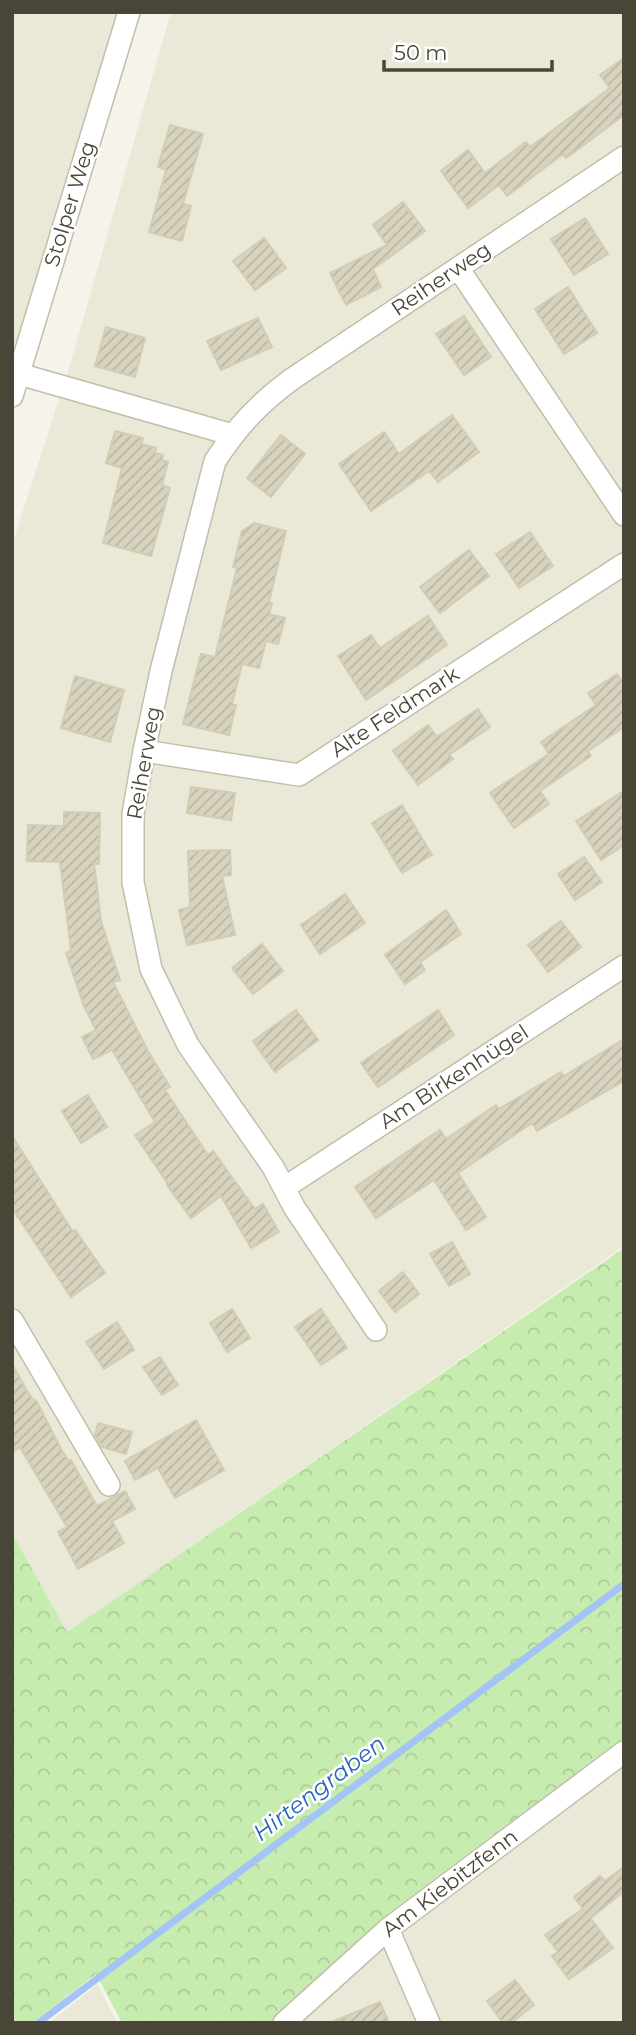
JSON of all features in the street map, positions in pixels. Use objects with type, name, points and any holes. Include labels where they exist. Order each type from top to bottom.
[{"type":"street","name":"Stolper Weg","points":[[12,396],[128,12]]},
{"type":"street","name":"Reiherweg","points":[[376,1330],[273,1167],[188,1045],[151,969],[132,882],[133,814],[144,751],[161,671],[215,461],[233,435],[261,402],[292,379],[624,157]]},
{"type":"street","points":[[458,268],[624,515]]},
{"type":"street","points":[[19,374],[233,435]]},
{"type":"street","name":"Alte Feldmark","points":[[144,751],[299,775],[624,564]]},
{"type":"street","name":"Am Birkenhügel","points":[[284,1188],[624,966]]},
{"type":"street","points":[[12,1320],[109,1485]]},
{"type":"street","name":"Am Kiebitzfenn","points":[[284,2023],[388,1929],[624,1752]]},
{"type":"street","points":[[388,1929],[429,2023]]},
{"type":"shaded area","points":[[12,12],[119,12],[12,369]]},
{"type":"shaded area","points":[[171,12],[624,12],[624,1246],[67,1632],[12,1533],[12,545],[70,365]]},
{"type":"shaded area","points":[[624,1756],[624,2023],[292,2023],[388,1929]]},
{"type":"shaded area","points":[[98,1984],[117,2023],[49,2023]]},
{"type":"green space","points":[[624,1248],[624,1744],[382,1925],[273,2023],[122,2023],[96,1974],[32,2023],[12,2023],[12,1533],[67,1632]]},
{"type":"building","points":[[624,58],[624,115],[566,158],[563,154],[507,196],[499,185],[468,208],[441,171],[468,150],[485,173],[526,142],[530,147],[610,88],[600,75]]},
{"type":"building","points":[[170,125],[203,134],[183,204],[191,206],[182,241],[149,232],[166,170],[158,167]]},
{"type":"building","points":[[403,202],[425,231],[373,269],[381,287],[346,305],[330,273],[387,245],[373,225]]},
{"type":"building","points":[[585,218],[608,254],[574,275],[551,239]]},
{"type":"building","points":[[264,238],[286,268],[255,290],[233,261]]},
{"type":"building","points":[[568,287],[597,333],[564,354],[535,309]]},
{"type":"building","points":[[464,316],[491,357],[464,375],[436,334]]},
{"type":"building","points":[[258,318],[272,347],[221,370],[207,341]]},
{"type":"building","points":[[106,327],[145,338],[135,377],[95,366]]},
{"type":"building","points":[[452,415],[479,452],[438,482],[429,471],[371,511],[339,464],[384,432],[399,454]]},
{"type":"building","points":[[115,431],[143,438],[141,444],[156,448],[155,453],[163,455],[162,460],[168,462],[162,485],[170,488],[151,556],[103,543],[122,468],[106,463]]},
{"type":"building","points":[[281,435],[305,454],[271,497],[247,478]]},
{"type":"building","points":[[254,523],[286,531],[269,602],[272,603],[269,614],[285,618],[278,644],[266,641],[259,668],[242,664],[232,704],[236,705],[229,735],[183,724],[201,654],[215,657],[237,568],[233,567],[242,531]]},
{"type":"building","points":[[530,532],[553,566],[519,588],[496,554]]},
{"type":"building","points":[[469,550],[489,576],[440,613],[420,587]]},
{"type":"building","points":[[428,616],[447,645],[366,700],[338,656],[371,635],[380,648]]},
{"type":"building","points":[[617,674],[624,684],[624,727],[588,751],[591,756],[540,791],[549,804],[514,828],[490,793],[549,754],[541,742],[596,705],[588,693]]},
{"type":"building","points":[[75,676],[124,690],[110,742],[61,728]]},
{"type":"building","points":[[478,709],[490,727],[449,755],[453,759],[418,785],[393,751],[428,725],[437,737]]},
{"type":"building","points":[[191,787],[235,793],[231,820],[187,813]]},
{"type":"building","points":[[624,791],[624,845],[601,860],[576,821]]},
{"type":"building","points":[[402,805],[432,855],[402,873],[372,823]]},
{"type":"building","points":[[64,812],[100,813],[99,864],[94,863],[101,921],[120,980],[113,982],[148,1051],[170,1087],[165,1090],[208,1155],[213,1151],[255,1209],[263,1204],[279,1232],[251,1248],[221,1196],[191,1218],[135,1135],[155,1122],[112,1050],[93,1059],[82,1037],[96,1030],[84,1006],[66,953],[71,951],[60,862],[27,861],[28,825],[64,826]]},
{"type":"building","points":[[230,850],[231,875],[222,876],[235,935],[187,945],[179,910],[190,907],[188,851]]},
{"type":"building","points":[[584,857],[602,882],[575,900],[558,874]]},
{"type":"building","points":[[345,894],[365,923],[320,954],[301,925]]},
{"type":"building","points":[[446,910],[461,934],[420,962],[425,970],[405,984],[385,955]]},
{"type":"building","points":[[561,921],[581,947],[548,972],[528,945]]},
{"type":"building","points":[[262,944],[283,971],[253,994],[232,968]]},
{"type":"building","points":[[296,1010],[318,1040],[275,1072],[253,1041]]},
{"type":"building","points":[[438,1010],[454,1035],[378,1087],[361,1063]]},
{"type":"building","points":[[624,1039],[624,1081],[537,1131],[532,1123],[458,1173],[486,1217],[466,1230],[434,1180],[376,1218],[355,1187],[440,1130],[446,1139],[496,1105],[499,1109],[561,1072],[564,1076]]},
{"type":"building","points":[[88,1095],[107,1127],[81,1143],[62,1111]]},
{"type":"building","points":[[12,1136],[73,1232],[75,1230],[105,1273],[71,1297],[12,1208]]},
{"type":"building","points":[[452,1242],[470,1274],[449,1286],[430,1254]]},
{"type":"building","points":[[403,1272],[419,1294],[395,1312],[379,1291]]},
{"type":"building","points":[[232,1309],[250,1338],[227,1352],[210,1323]]},
{"type":"building","points":[[321,1309],[347,1348],[321,1365],[295,1327]]},
{"type":"building","points":[[117,1322],[134,1350],[104,1369],[86,1342]]},
{"type":"building","points":[[160,1357],[178,1385],[162,1395],[143,1367]]},
{"type":"building","points":[[12,1364],[34,1401],[36,1400],[62,1451],[69,1461],[71,1460],[97,1506],[125,1491],[135,1509],[112,1521],[124,1543],[78,1569],[58,1532],[67,1527],[20,1447],[12,1452]]},
{"type":"building","points":[[196,1420],[224,1470],[175,1498],[158,1468],[135,1480],[125,1461]]},
{"type":"building","points":[[98,1423],[132,1432],[126,1454],[102,1447],[95,1435]]},
{"type":"building","points":[[624,1867],[624,1891],[591,1918],[588,1915],[613,1948],[569,1979],[552,1956],[558,1952],[545,1935],[583,1909],[574,1897],[600,1876],[605,1881]]},
{"type":"building","points":[[515,1980],[534,2005],[511,2023],[503,2023],[487,2001]]},
{"type":"building","points":[[380,2002],[389,2023],[332,2023],[332,2022]]},
{"type":"waterway","name":"Hirtengraben","points":[[38,2023],[624,1584]]}]
